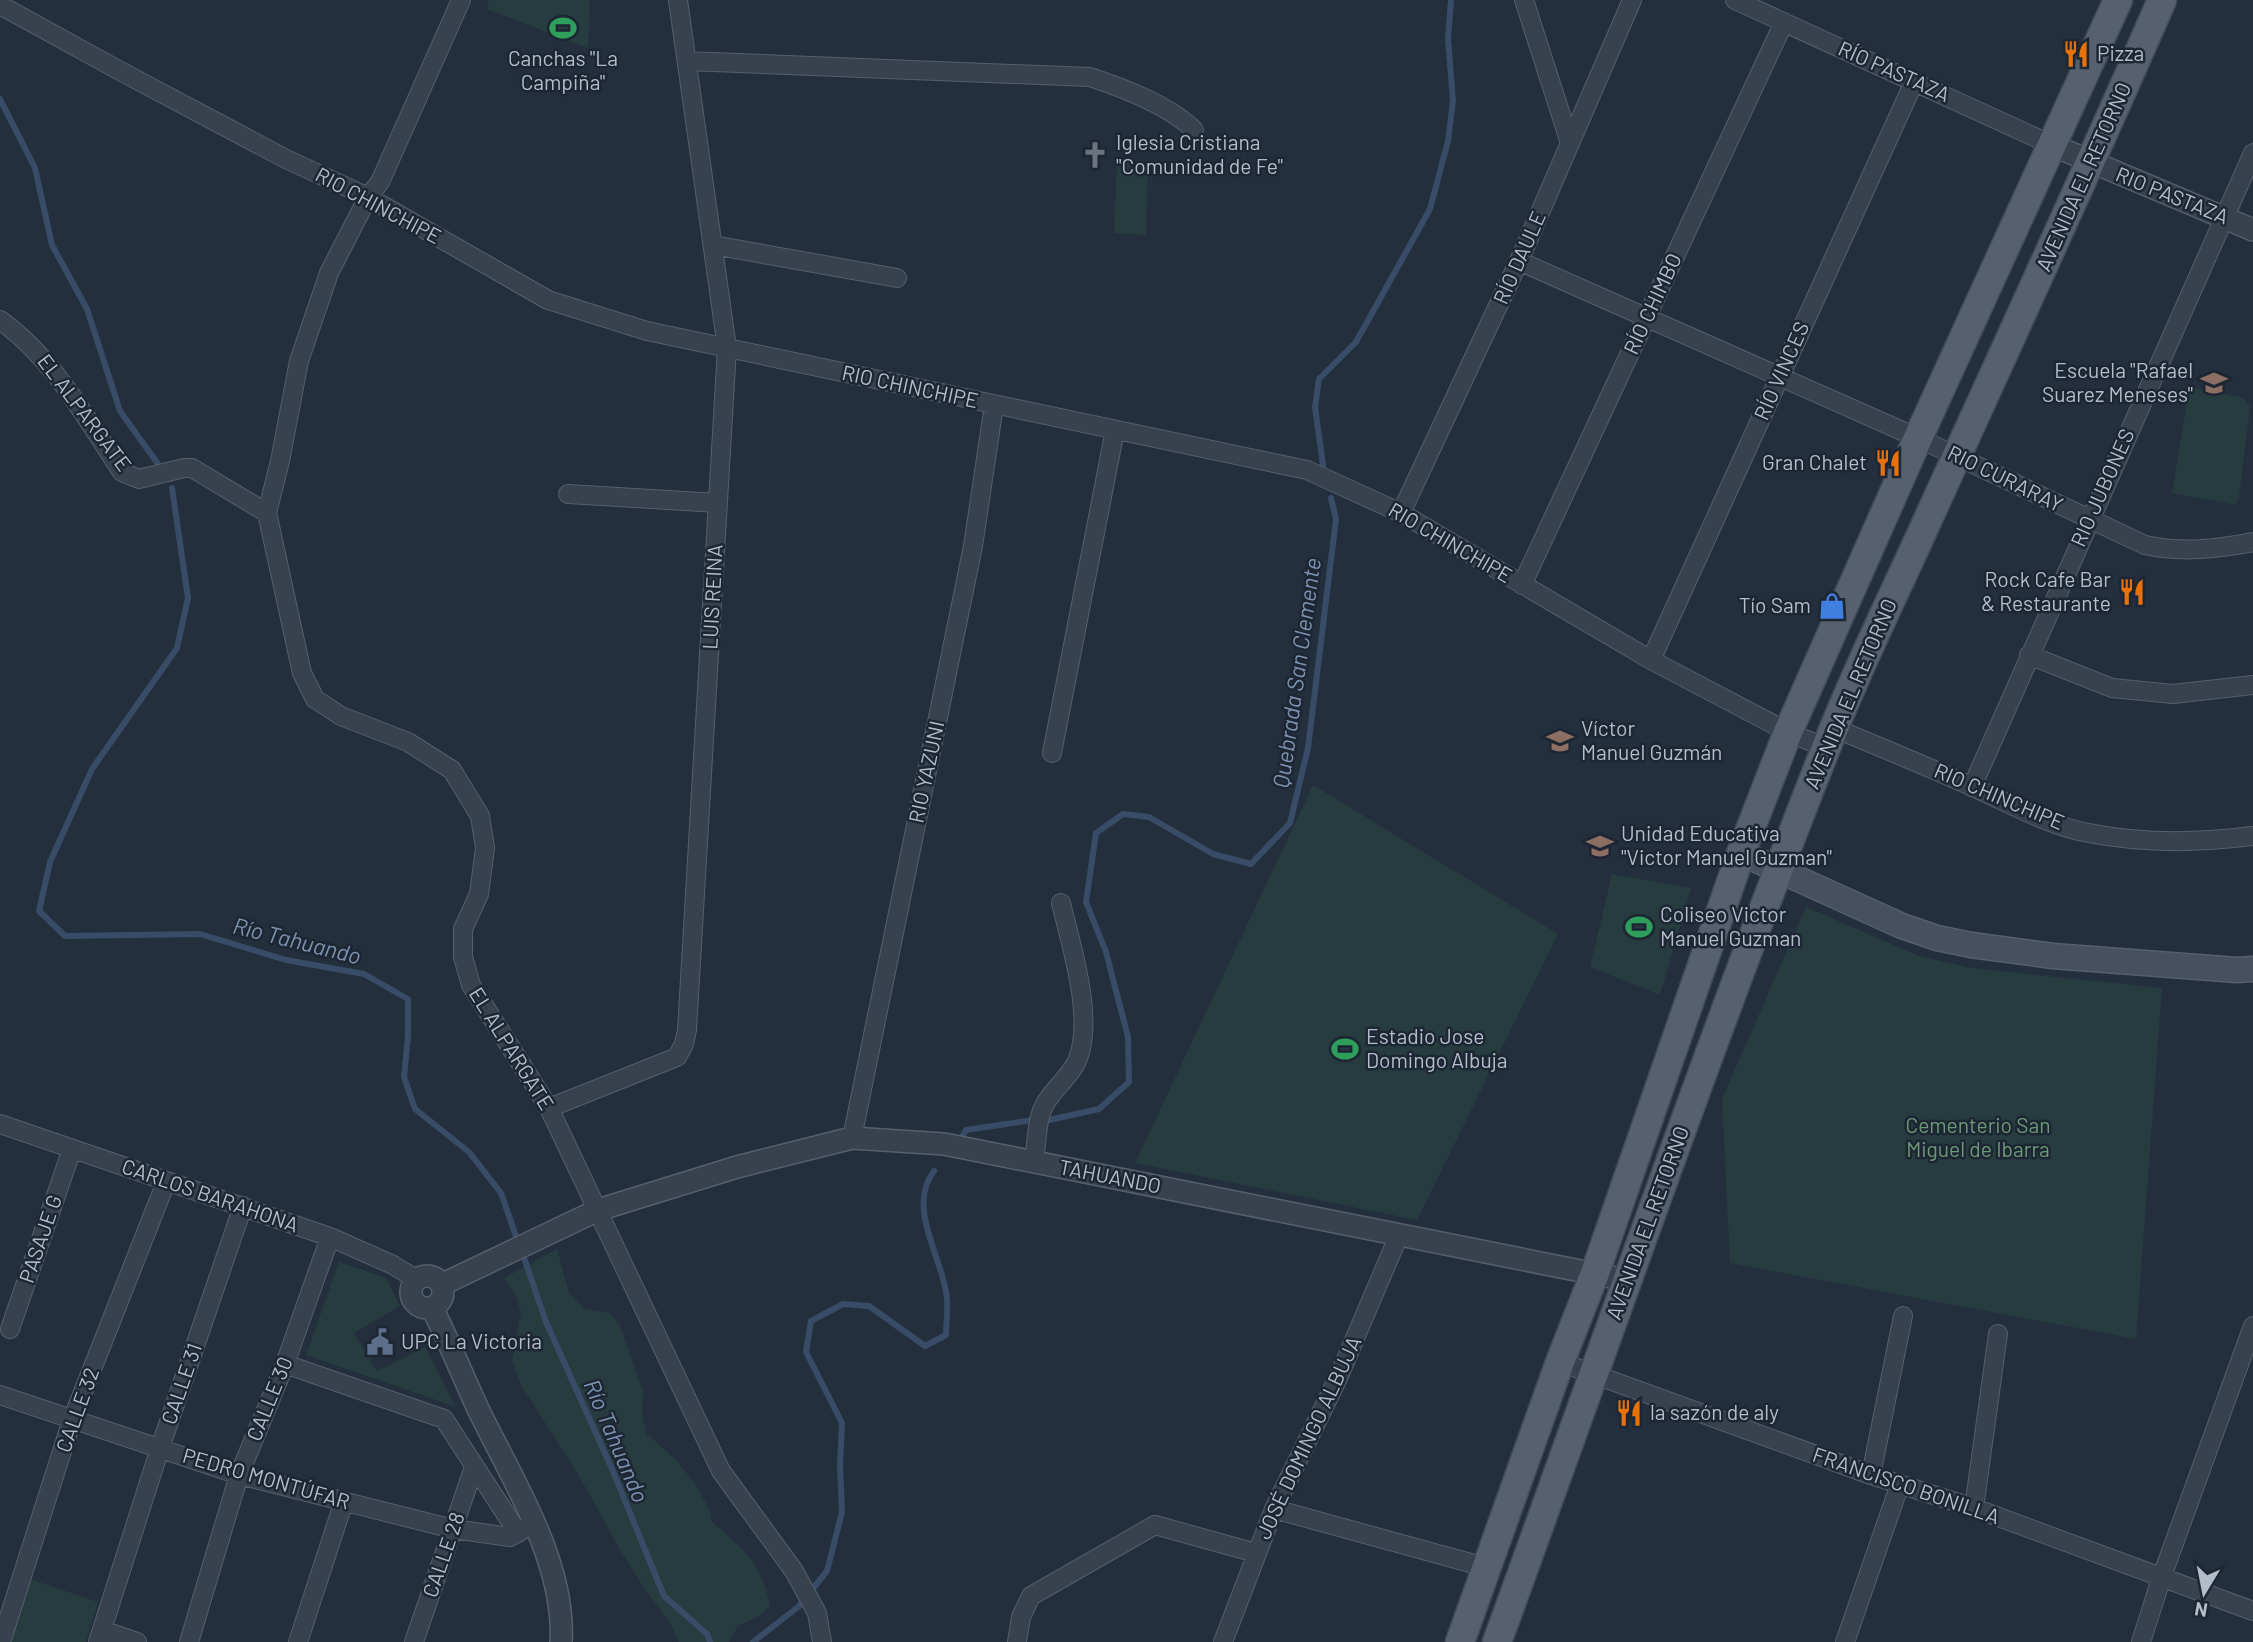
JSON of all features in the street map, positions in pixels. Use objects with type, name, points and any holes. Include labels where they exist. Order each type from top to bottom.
[{"type":"main road","name":"AVENIDA EL RETORNO","points":[[1497,1642],[1626,1280],[1778,868],[1830,738],[2092,163],[2162,0]]},
{"type":"main road","name":"AVENIDA EL RETORNO","points":[[1460,1642],[1560,1362],[1595,1273],[1741,853],[1788,732],[2052,145],[2112,2]]},
{"type":"main road","points":[[1741,853],[1902,926],[1937,938],[2053,956],[2253,969]]},
{"type":"street","points":[[267,513],[299,361],[329,272],[368,197],[386,170],[461,0]]},
{"type":"street","name":"LUIS REINA","points":[[549,1108],[677,1057],[687,1030],[727,348],[678,0]]},
{"type":"street","points":[[1524,0],[1570,144]]},
{"type":"street","name":"RÍO DAULE","points":[[1401,513],[1519,261],[1632,0]]},
{"type":"street","name":"RÍO PASTAZA","points":[[1735,0],[2052,145]]},
{"type":"street","name":"RIO CHINCHIPE","points":[[0,5],[286,159],[368,197],[548,300],[647,331],[1307,470],[1401,513],[1651,660],[1788,732],[1830,738],[1972,786],[2029,814],[2087,833],[2147,841],[2179,842],[2253,836]]},
{"type":"street","name":"RÍO CHIMBO","points":[[1522,585],[1784,22]]},
{"type":"street","points":[[687,61],[1090,77],[1114,85],[1172,113],[1194,130]]},
{"type":"street","name":"RÍO VINCES","points":[[1651,660],[1914,82]]},
{"type":"street","name":"RIO PASTAZA","points":[[2052,145],[2253,230]]},
{"type":"street","name":"RIO JUBONES","points":[[1972,786],[2253,153]]},
{"type":"street","points":[[713,246],[897,278]]},
{"type":"street","name":"RIO CURARAY","points":[[1519,261],[1918,438],[2145,545],[2171,551],[2253,542]]},
{"type":"street","name":"EL ALPARGATE","points":[[0,320],[24,337],[44,357],[122,471],[130,477],[139,479],[192,468],[267,513],[302,673],[315,699],[341,716],[408,742],[452,770],[480,816],[485,848],[479,894],[463,929],[463,957],[471,985],[549,1108],[591,1213],[721,1471],[794,1571],[817,1613],[822,1642]]},
{"type":"street","name":"RIO YAZUNI","points":[[852,1138],[973,546],[994,405]]},
{"type":"street","points":[[1052,754],[1115,430]]},
{"type":"street","points":[[568,494],[718,503]]},
{"type":"street","points":[[2029,655],[2112,688],[2173,694],[2253,685]]},
{"type":"street","points":[[1034,1162],[1042,1110],[1046,1101],[1068,1076],[1077,1060],[1082,1040],[1080,984],[1061,902]]},
{"type":"street","name":"CARLOS BARAHONA","points":[[0,1124],[330,1237],[393,1265],[416,1279]]},
{"type":"street","name":"TAHUANDO","points":[[442,1285],[591,1213],[737,1167],[852,1138],[944,1144],[1626,1280]]},
{"type":"street","name":"PASAJE G","points":[[10,1329],[72,1149]]},
{"type":"street","name":"CALLE 32","points":[[1,1642],[6,1605],[72,1420],[166,1182]]},
{"type":"street","name":"CALLE 31","points":[[100,1636],[160,1448],[243,1206]]},
{"type":"street","name":"JOSÉ DOMINGO ALBUJA","points":[[1223,1642],[1274,1509],[1338,1378],[1399,1235]]},
{"type":"street","name":"CALLE 30","points":[[189,1642],[239,1475],[285,1364],[330,1237]]},
{"type":"street","points":[[427,1275],[442,1285],[441,1301],[432,1308],[422,1308],[413,1302],[411,1288],[416,1279],[427,1275]]},
{"type":"street","points":[[432,1308],[526,1528],[555,1584],[562,1621],[561,1642]]},
{"type":"street","points":[[1871,1475],[1903,1316]]},
{"type":"street","points":[[2141,1642],[2161,1579],[2253,1326]]},
{"type":"street","points":[[1974,1508],[1998,1334]]},
{"type":"street","name":"FRANCISCO BONILLA","points":[[1560,1362],[1871,1475],[1974,1508],[2253,1611]]},
{"type":"street","points":[[285,1364],[443,1419],[474,1467],[526,1528]]},
{"type":"street","name":"PEDRO MONTÚFAR","points":[[0,1395],[239,1475],[453,1529],[510,1536],[526,1528]]},
{"type":"street","name":"CALLE 28","points":[[414,1642],[474,1467]]},
{"type":"street","points":[[1845,1642],[1900,1484]]},
{"type":"street","points":[[298,1642],[344,1501]]},
{"type":"street","points":[[1274,1509],[1485,1567]]},
{"type":"street","points":[[1017,1642],[1021,1617],[1031,1596],[1155,1525],[1256,1553]]},
{"type":"street","points":[[100,1636],[137,1642]]},
{"type":"green space","name":"Canchas \"La Campiña\"","points":[[489,0],[590,0],[588,48],[487,9]]},
{"type":"green space","points":[[1117,163],[1148,164],[1146,235],[1114,233]]},
{"type":"green space","points":[[2196,388],[2244,398],[2250,407],[2236,505],[2172,493],[2189,390]]},
{"type":"green space","name":"Estadio Jose Domingo Albuja","points":[[1313,785],[1558,934],[1417,1220],[1135,1163]]},
{"type":"green space","name":"Coliseo Victor Manuel Guzman","points":[[1612,874],[1691,888],[1660,995],[1590,967]]},
{"type":"green space","name":"Cementerio San Miguel de Ibarra","points":[[1806,907],[1919,956],[1971,968],[2162,988],[2136,1339],[1730,1263],[1722,1099]]},
{"type":"green space","points":[[557,1249],[569,1293],[585,1309],[609,1313],[620,1325],[643,1392],[642,1415],[646,1433],[678,1462],[696,1485],[710,1511],[712,1522],[750,1558],[762,1579],[770,1606],[759,1616],[738,1626],[729,1642],[679,1642],[670,1622],[646,1591],[578,1474],[521,1385],[512,1360],[521,1312],[516,1296],[504,1278]]},
{"type":"green space","points":[[339,1262],[386,1278],[400,1306],[354,1333],[377,1371],[425,1347],[456,1407],[306,1355]]},
{"type":"green space","points":[[30,1579],[98,1602],[86,1642],[9,1642]]},
{"type":"waterway","name":"Quebrada San Clemente","points":[[1323,465],[1315,407],[1319,379],[1356,342],[1430,209],[1448,141],[1453,101],[1448,39],[1451,0]]},
{"type":"waterway","name":"Río Tahuando","points":[[0,99],[35,168],[52,245],[87,309],[120,411],[158,464]]},
{"type":"waterway","name":"Río Tahuando","points":[[172,488],[188,598],[177,648],[92,769],[50,862],[39,911],[65,936],[200,934],[286,960],[364,974],[408,999],[404,1077],[415,1109],[469,1152],[501,1193],[518,1242]]},
{"type":"waterway","name":"Quebrada San Clemente","points":[[1049,1120],[1099,1109],[1129,1082],[1128,1037],[1106,952],[1086,902],[1096,833],[1123,814],[1149,817],[1213,854],[1251,864],[1290,823],[1308,748],[1336,519],[1331,498]]},
{"type":"waterway","name":"Quebrada San Clemente","points":[[963,1135],[966,1130],[1033,1120]]},
{"type":"waterway","name":"Quebrada San Clemente","points":[[753,1642],[798,1607],[827,1571],[842,1512],[842,1423],[806,1352],[811,1321],[843,1304],[869,1306],[925,1346],[946,1335],[946,1292],[924,1215],[927,1185],[934,1171]]},
{"type":"waterway","name":"Río Tahuando","points":[[522,1252],[546,1322],[612,1469],[664,1596],[707,1634],[710,1642]]},
{"type":"place","name":"Canchas \"La Campiña\"","points":[[563,28]]},
{"type":"place","name":"Pizza","points":[[2076,54]]},
{"type":"place","name":"Iglesia Cristiana \"Comunidad de Fe\"","points":[[1095,155]]},
{"type":"place","name":"Escuela \"Rafael Suarez Meneses\"","points":[[2214,383]]},
{"type":"place","name":"Gran Chalet","points":[[1888,463]]},
{"type":"place","name":"Rock Cafe Bar & Restaurante","points":[[2132,592]]},
{"type":"place","name":"Tío Sam","points":[[1832,606]]},
{"type":"place","name":"Víctor Manuel Guzmán","points":[[1560,741]]},
{"type":"place","name":"Unidad Educativa \"Victor Manuel Guzman\"","points":[[1600,846]]},
{"type":"place","name":"Coliseo Victor Manuel Guzman","points":[[1639,927]]},
{"type":"place","name":"Estadio Jose Domingo Albuja","points":[[1345,1049]]},
{"type":"place","name":"UPC La Victoria","points":[[380,1342]]},
{"type":"place","name":"la sazón de aly","points":[[1629,1413]]}]
